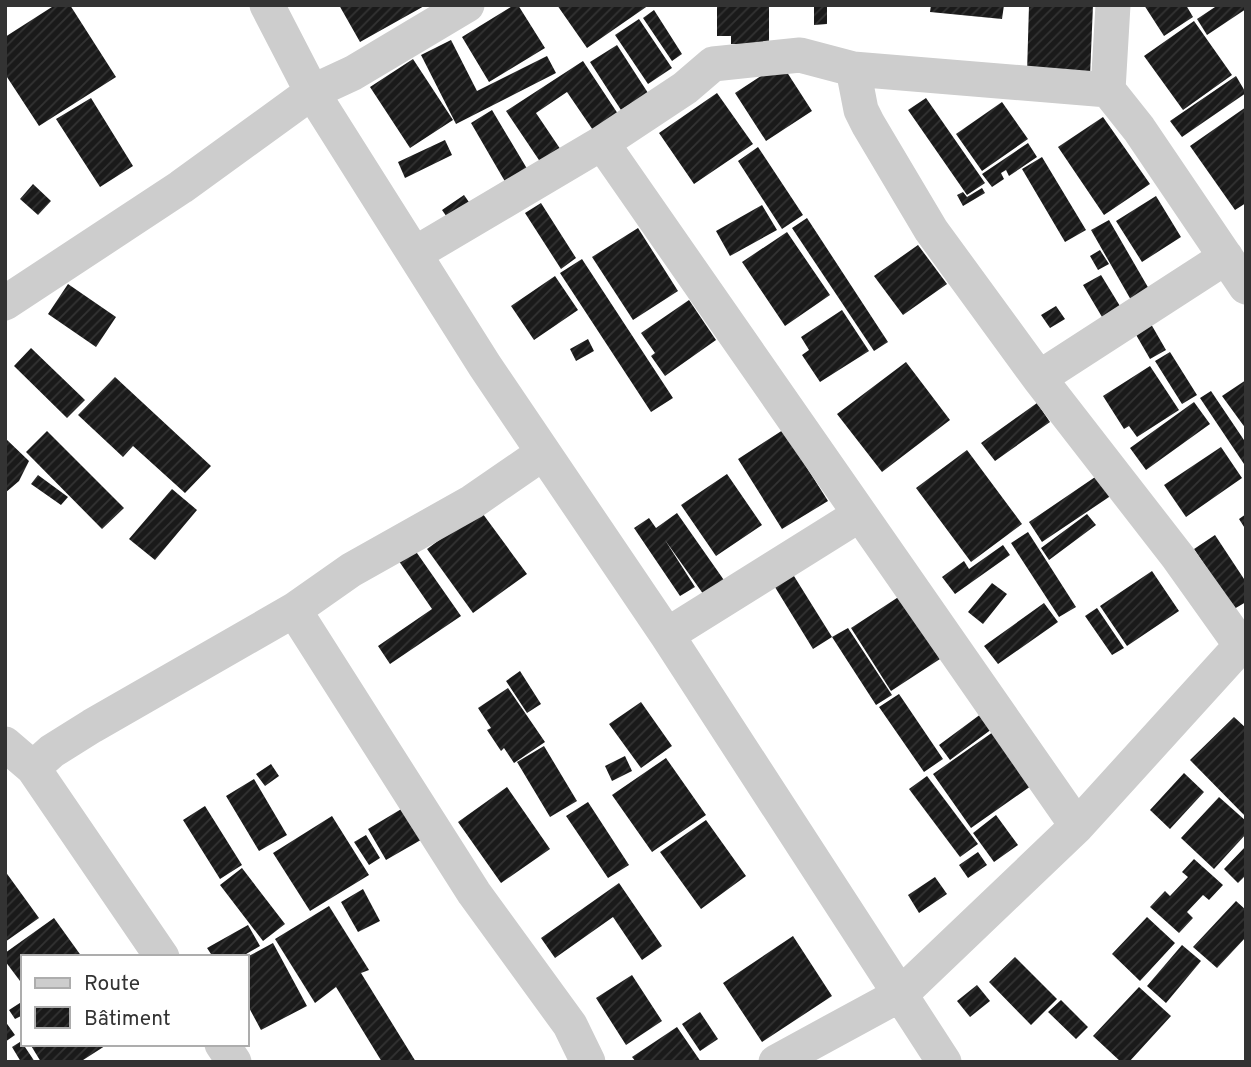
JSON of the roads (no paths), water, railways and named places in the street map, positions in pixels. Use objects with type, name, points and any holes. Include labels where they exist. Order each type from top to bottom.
[{"type":"street","points":[[267,5],[312,92],[485,366],[667,635],[944,1062]]},
{"type":"street","points":[[5,303],[181,187],[312,92],[353,73],[467,5]]},
{"type":"street","points":[[1113,5],[1108,90],[1246,287]]},
{"type":"street","points":[[416,253],[602,143],[685,88],[713,64],[800,55],[853,69],[1108,90]]},
{"type":"street","points":[[776,1062],[901,994],[1077,826],[1243,642],[1039,378],[931,230],[861,110],[853,69]]},
{"type":"street","points":[[602,143],[1077,826]]},
{"type":"street","points":[[1039,378],[1226,257]]},
{"type":"street","points":[[33,768],[52,751],[92,726],[294,610],[351,570],[472,502],[543,453]]},
{"type":"street","points":[[667,635],[859,514]]},
{"type":"street","points":[[294,610],[474,893],[570,1025],[588,1062]]},
{"type":"street","points":[[5,744],[33,768],[161,955]]},
{"type":"street","points":[[223,1046],[234,1062]]}]
